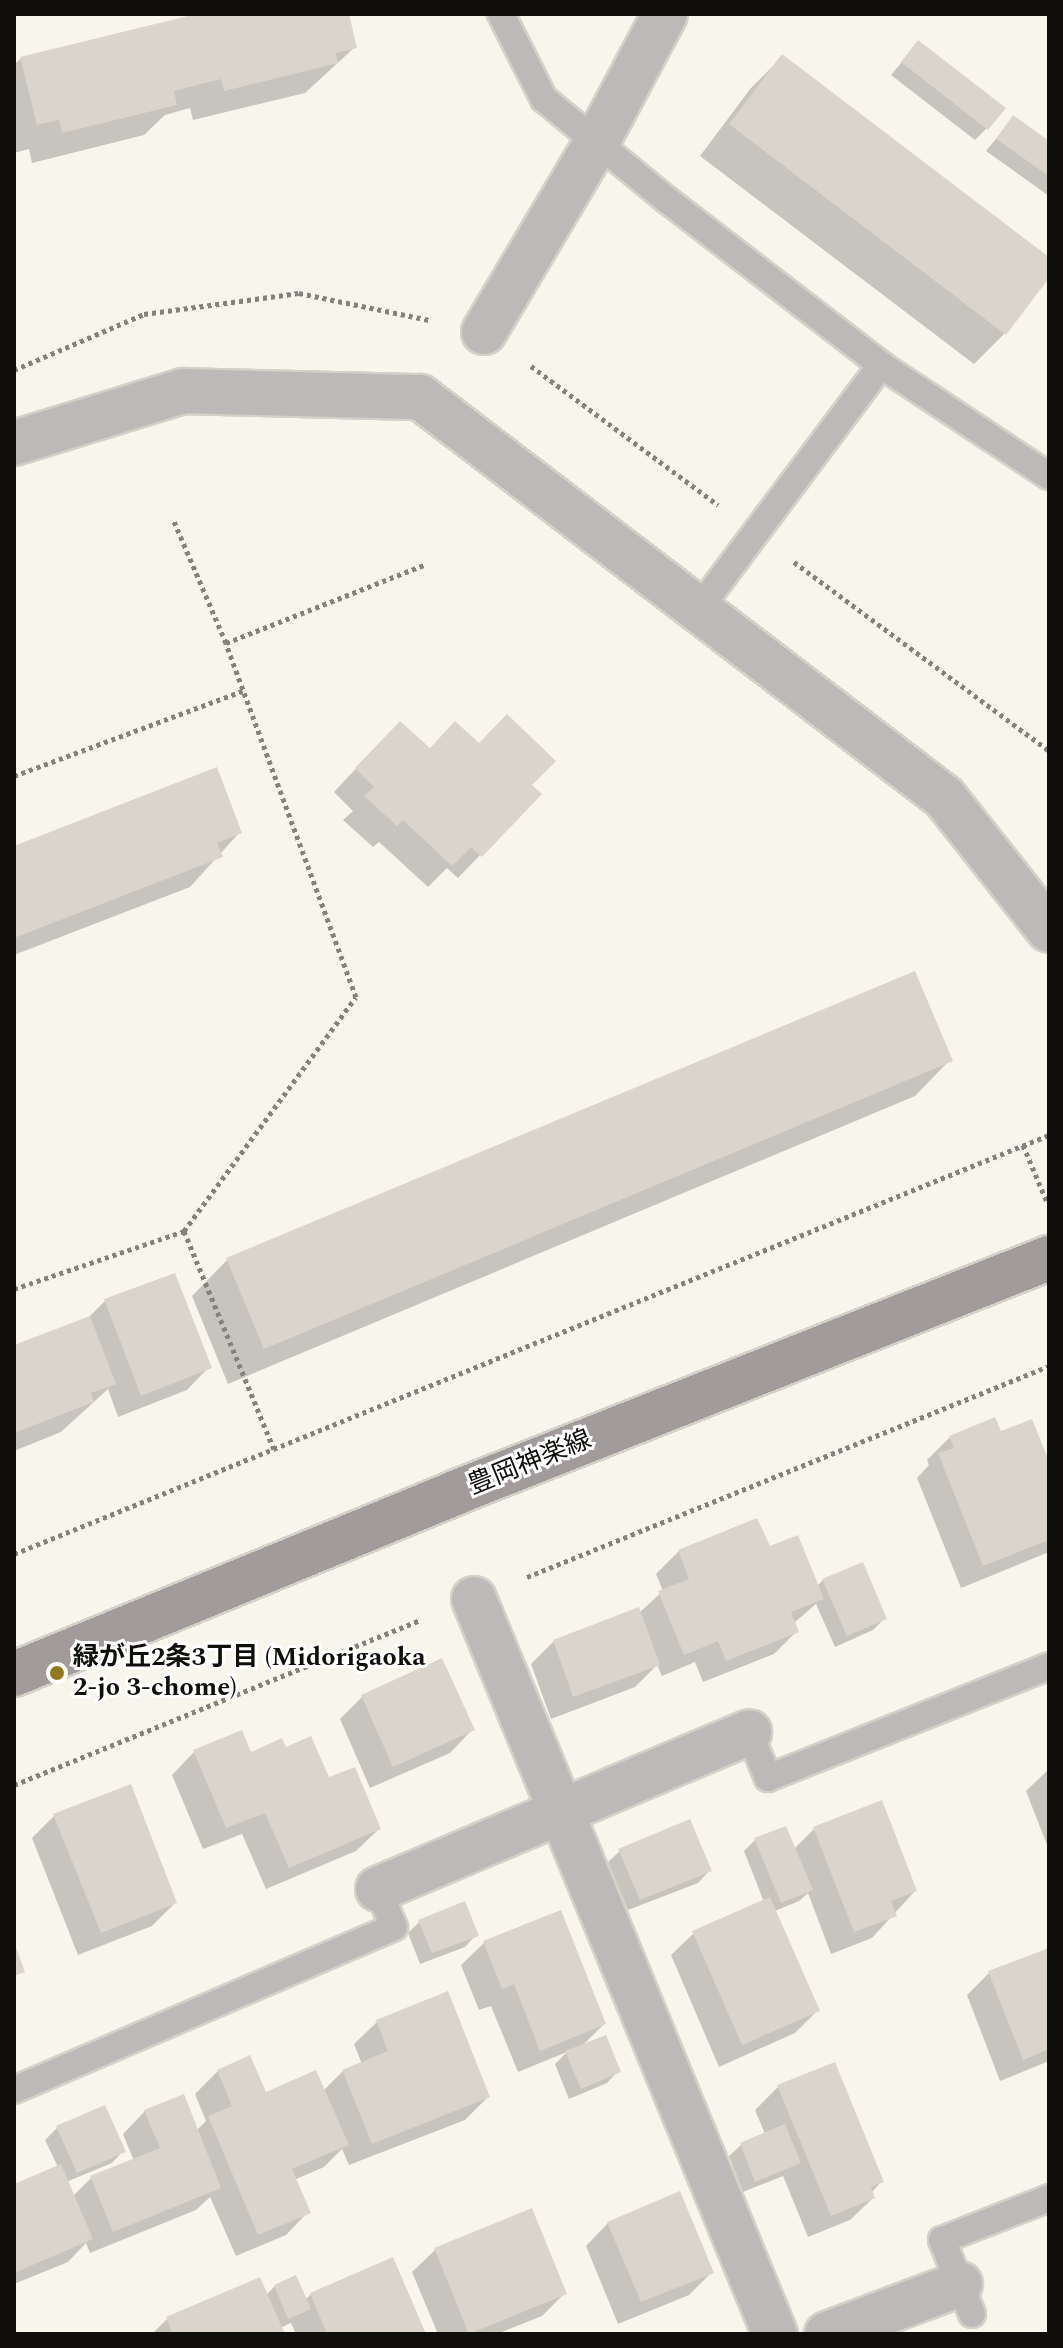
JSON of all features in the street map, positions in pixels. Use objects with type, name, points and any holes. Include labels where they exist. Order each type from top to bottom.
[{"type":"street","points":[[484,332],[597,142],[665,14]]},
{"type":"street","points":[[14,443],[183,391],[420,397],[944,797],[1049,930]]},
{"type":"street","name":"豊岡神楽線","points":[[14,1674],[472,1486],[1049,1258]]},
{"type":"street","points":[[474,1599],[775,2334]]},
{"type":"street","points":[[378,1889],[749,1732]]},
{"type":"street","points":[[827,2334],[966,2299]]},
{"type":"lane","points":[[501,14],[544,99],[881,365],[1049,476]]},
{"type":"lane","points":[[698,610],[881,365]]},
{"type":"lane","points":[[749,1732],[768,1778],[1049,1666]]},
{"type":"lane","points":[[14,2090],[394,1927],[378,1889]]},
{"type":"lane","points":[[966,2299],[942,2240],[1049,2198]]},
{"type":"path","points":[[14,1289],[184,1231],[356,997],[226,643],[174,521]]},
{"type":"path","points":[[226,643],[424,565]]},
{"type":"path","points":[[14,776],[243,691]]},
{"type":"path","points":[[14,1554],[1049,1135]]},
{"type":"path","points":[[1023,1145],[1049,1207]]},
{"type":"path","points":[[184,1231],[274,1449]]},
{"type":"path","points":[[14,1785],[1049,1366]]},
{"type":"building","points":[[196,14],[349,14],[357,48],[336,53],[338,63],[224,91],[221,79],[174,91],[177,105],[62,133],[59,120],[37,125],[20,57]]},
{"type":"building","points":[[918,40],[1006,108],[988,130],[901,62]]},
{"type":"building","points":[[782,54],[1049,257],[1049,278],[1006,335],[729,124]]},
{"type":"building","points":[[1013,115],[1049,141],[1049,176],[996,139]]},
{"type":"building","points":[[507,714],[556,761],[532,785],[542,794],[482,857],[471,847],[452,866],[403,820],[397,826],[364,796],[374,787],[355,768],[400,721],[430,748],[455,721],[479,743]]},
{"type":"building","points":[[217,767],[242,833],[217,843],[223,857],[14,938],[14,846]]},
{"type":"building","points":[[915,971],[953,1061],[264,1349],[226,1258]]},
{"type":"building","points":[[175,1273],[212,1368],[141,1396],[104,1299]]},
{"type":"building","points":[[90,1316],[116,1384],[91,1393],[94,1402],[14,1433],[14,1345]]},
{"type":"building","points":[[995,1417],[1001,1431],[1032,1419],[1049,1461],[1049,1540],[983,1566],[938,1453],[954,1448],[949,1436]]},
{"type":"building","points":[[757,1518],[770,1546],[798,1535],[824,1599],[791,1612],[799,1632],[726,1661],[718,1641],[684,1655],[658,1591],[689,1579],[678,1550]]},
{"type":"building","points":[[863,1562],[887,1619],[847,1636],[822,1579]]},
{"type":"building","points":[[639,1607],[660,1665],[573,1697],[553,1640]]},
{"type":"building","points":[[442,1658],[475,1730],[393,1767],[361,1695]]},
{"type":"building","points":[[242,1730],[251,1752],[282,1738],[286,1747],[311,1736],[329,1777],[355,1767],[381,1829],[289,1868],[265,1813],[226,1828],[193,1750]]},
{"type":"building","points":[[131,1784],[177,1903],[101,1933],[53,1814]]},
{"type":"building","points":[[882,1800],[917,1891],[891,1901],[897,1916],[854,1932],[813,1827]]},
{"type":"building","points":[[690,1819],[712,1871],[640,1900],[618,1849]]},
{"type":"building","points":[[786,1826],[813,1890],[781,1903],[754,1838]]},
{"type":"building","points":[[770,1897],[820,2011],[742,2045],[692,1931]]},
{"type":"building","points":[[465,1901],[479,1936],[432,1953],[418,1920]]},
{"type":"building","points":[[561,1910],[606,2024],[540,2051],[514,1984],[502,1989],[483,1941]]},
{"type":"building","points":[[14,1942],[25,1972],[14,1976]]},
{"type":"building","points":[[1049,1948],[1049,2049],[1023,2060],[988,1971]]},
{"type":"building","points":[[448,1991],[490,2097],[372,2144],[342,2070],[388,2051],[376,2020]]},
{"type":"building","points":[[606,2035],[621,2072],[581,2089],[565,2051]]},
{"type":"building","points":[[250,2055],[266,2092],[316,2070],[349,2145],[292,2169],[311,2213],[258,2235],[208,2116],[232,2106],[217,2070]]},
{"type":"building","points":[[835,2062],[884,2182],[871,2187],[875,2198],[831,2216],[777,2085]]},
{"type":"building","points":[[184,2094],[221,2188],[113,2232],[90,2176],[160,2148],[144,2110]]},
{"type":"building","points":[[105,2105],[126,2152],[77,2173],[56,2126]]},
{"type":"building","points":[[785,2124],[801,2163],[755,2182],[740,2143]]},
{"type":"building","points":[[61,2164],[93,2239],[14,2273],[14,2184]]},
{"type":"building","points":[[680,2191],[714,2273],[641,2302],[607,2222]]},
{"type":"building","points":[[532,2208],[567,2294],[469,2334],[434,2248]]},
{"type":"building","points":[[393,2257],[426,2334],[327,2334],[310,2293]]},
{"type":"building","points":[[296,2275],[311,2309],[288,2319],[274,2285]]},
{"type":"building","points":[[260,2277],[285,2334],[173,2334],[166,2317]]},
{"type":"place","name":"緑が丘2条3丁目 (Midorigaoka 2-jo 3-chome)","points":[[57,1673]]}]
